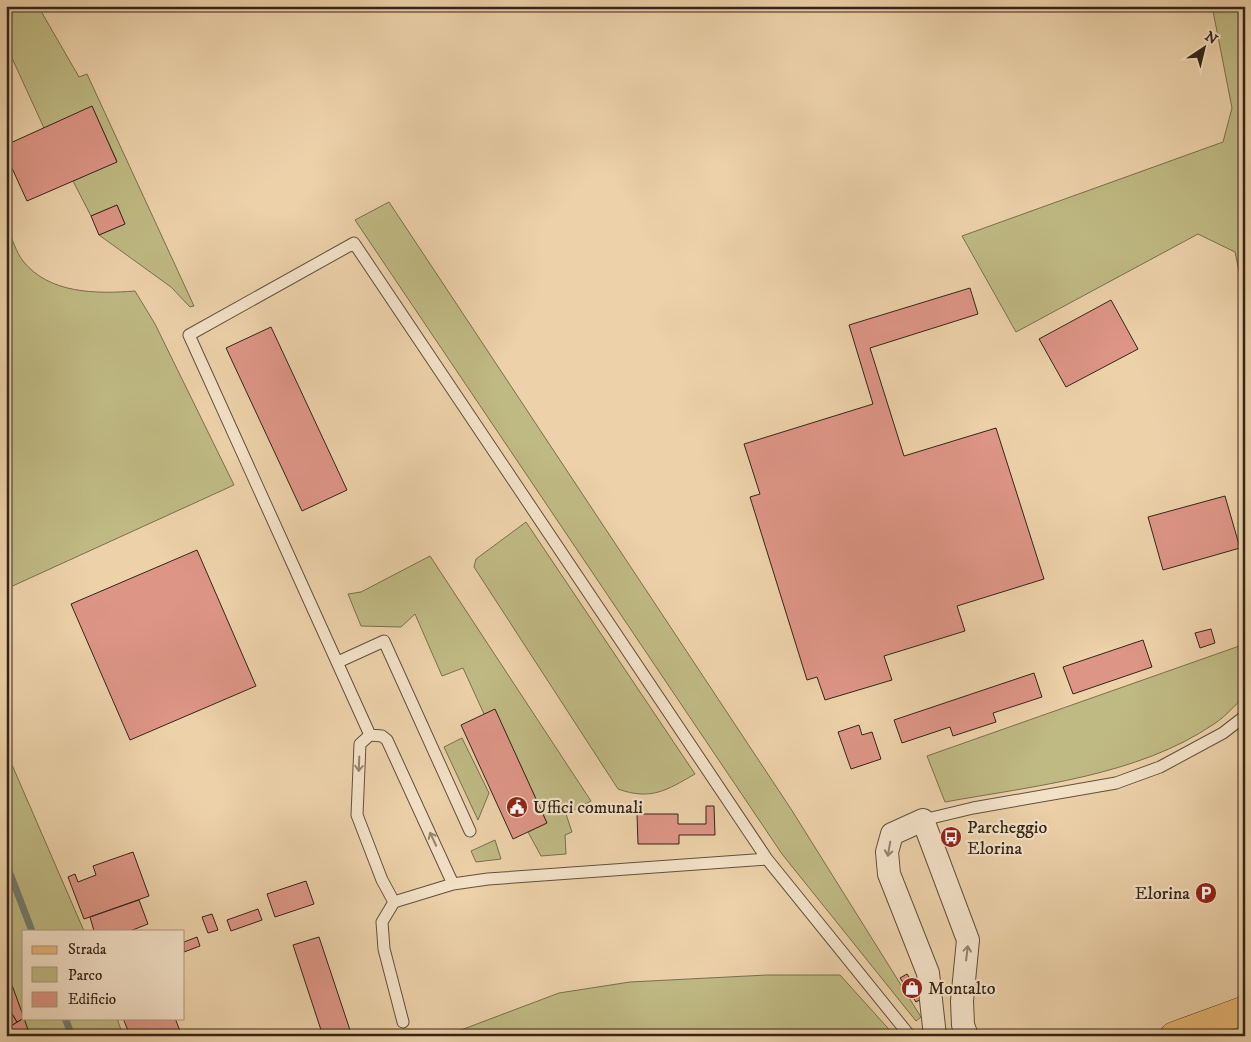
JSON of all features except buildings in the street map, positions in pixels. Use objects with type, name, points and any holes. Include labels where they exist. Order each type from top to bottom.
[{"type":"main road","points":[[1174,1036],[1245,1010]]},
{"type":"street","points":[[935,1036],[928,973],[889,874],[887,852],[892,834],[923,820],[968,940],[962,1001],[967,1036]]},
{"type":"lane","points":[[370,735],[189,335],[354,244],[767,859],[911,1034]]},
{"type":"lane","points":[[338,662],[384,641],[470,830]]},
{"type":"lane","points":[[923,820],[973,808],[1116,783],[1160,767],[1223,733],[1245,716]]},
{"type":"lane","points":[[394,902],[382,880],[357,816],[360,744],[370,735],[382,736],[387,740],[453,884]]},
{"type":"lane","points":[[403,1022],[384,949],[382,922],[394,902],[453,884],[488,879],[767,859]]},
{"type":"green space","points":[[6,6],[38,6],[79,77],[87,74],[194,306],[190,307],[171,287],[99,235],[125,224],[117,205],[91,216],[73,181],[117,161],[92,107],[44,128],[6,45]]},
{"type":"green space","points":[[1212,6],[1245,6],[1245,299],[1235,252],[1198,234],[1016,332],[962,236],[1223,142],[1232,108]]},
{"type":"green space","points":[[389,202],[791,809],[921,1017],[916,1021],[782,854],[355,220]]},
{"type":"green space","points":[[6,229],[8,229],[23,261],[46,280],[60,286],[90,292],[135,291],[155,324],[234,485],[6,589]]},
{"type":"green space","points":[[526,522],[695,774],[667,789],[649,794],[618,789],[474,567],[476,559]]},
{"type":"green space","points":[[430,556],[591,801],[566,814],[572,832],[565,835],[566,854],[541,856],[528,832],[547,823],[495,710],[484,714],[463,668],[442,676],[415,614],[401,627],[361,626],[348,594],[361,592]]},
{"type":"green space","points":[[1245,644],[1245,696],[1218,721],[1184,742],[1152,756],[1084,776],[945,802],[927,756]]},
{"type":"green space","points":[[462,738],[489,793],[478,820],[444,747]]},
{"type":"green space","points":[[6,751],[84,930],[22,930],[22,1013],[6,970]]},
{"type":"green space","points":[[495,840],[501,859],[476,862],[471,851]]},
{"type":"green space","points":[[767,975],[840,975],[895,1036],[445,1036],[559,993],[630,982]]},
{"type":"green space","points":[[25,1020],[118,1020],[123,1036],[30,1036]]},
{"type":"waterway","points":[[6,863],[32,930]]},
{"type":"waterway","points":[[66,1020],[72,1036]]},
{"type":"place","name":"Uffici comunali","points":[[517,807]]},
{"type":"place","name":"Parcheggio Elorina","points":[[951,837]]},
{"type":"place","name":"Elorina","points":[[1206,893]]},
{"type":"place","name":"Montalto","points":[[912,988]]}]
